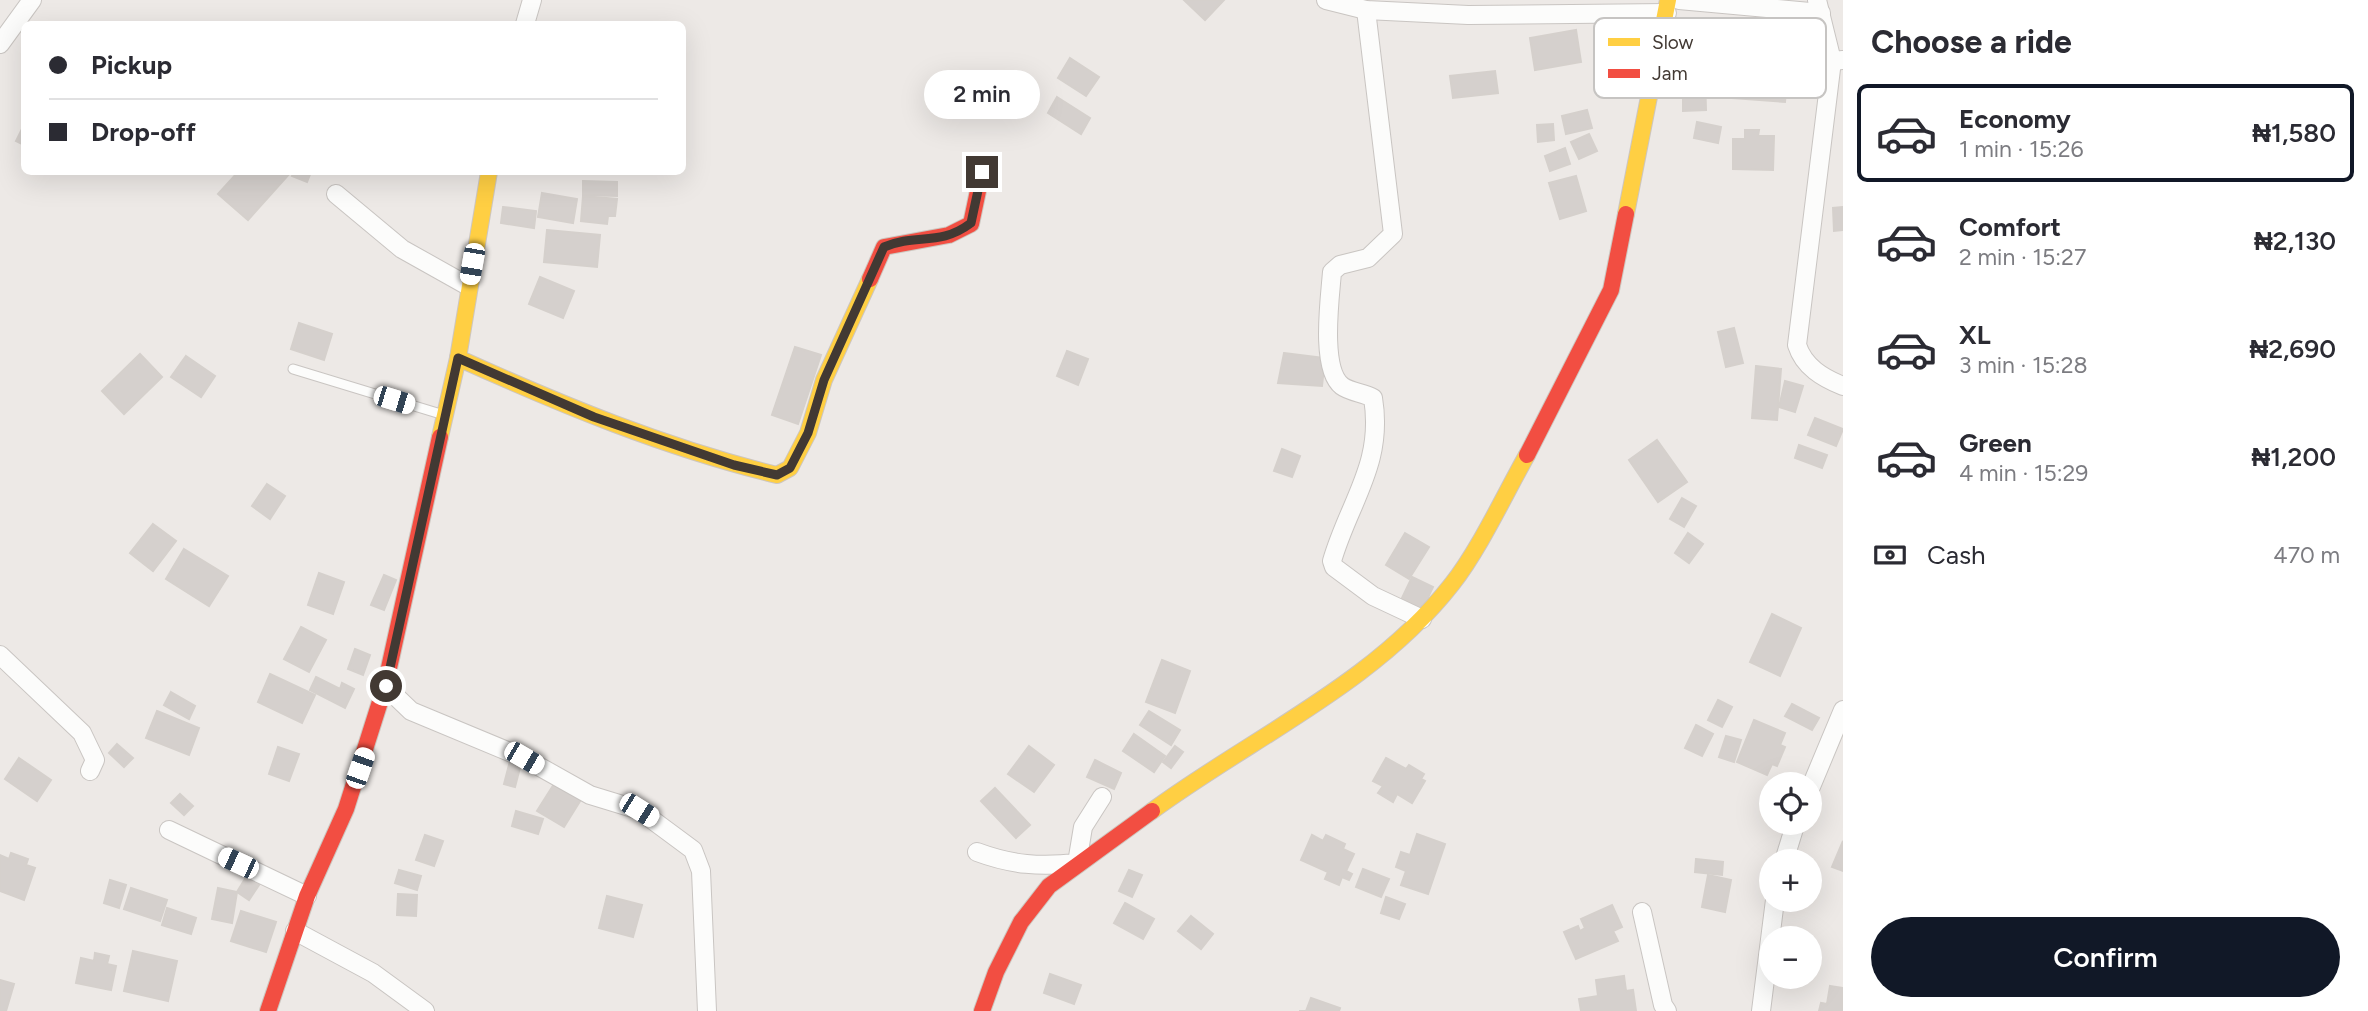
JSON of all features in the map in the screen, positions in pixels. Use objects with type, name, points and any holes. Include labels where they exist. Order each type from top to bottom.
[{"type":"street","points":[[0,44],[32,0]]},
{"type":"street","points":[[526,21],[531,0]]},
{"type":"street","points":[[1326,0],[1366,10],[1388,5],[1468,15],[1671,4],[1819,7]]},
{"type":"street","points":[[1366,10],[1393,234],[1368,258],[1340,265],[1332,272],[1326,336],[1336,380],[1344,388],[1373,398],[1376,417],[1374,457],[1332,561],[1334,568],[1373,596],[1422,619]]},
{"type":"street","points":[[1826,27],[1838,60],[1797,345],[1801,357],[1810,367],[1843,386]]},
{"type":"street","points":[[982,1011],[996,972],[1021,922],[1049,886],[1077,863],[1356,674],[1422,619],[1454,582],[1541,431],[1611,290],[1651,98]]},
{"type":"street","points":[[458,358],[594,417],[734,465],[777,475],[790,468],[808,433],[824,380],[884,247],[911,240],[955,236],[971,223],[982,172]]},
{"type":"street","points":[[268,1011],[307,896],[346,810],[386,686],[458,358],[488,175]]},
{"type":"street","points":[[336,194],[402,249],[468,286]]},
{"type":"street","points":[[0,656],[82,733],[95,760],[90,771]]},
{"type":"street","points":[[386,686],[411,711],[524,758],[590,795],[639,810],[693,850],[701,871],[707,1011]]},
{"type":"street","points":[[1817,772],[1843,710]]},
{"type":"street","points":[[1077,863],[1083,827],[1102,797]]},
{"type":"street","points":[[169,830],[307,896]]},
{"type":"street","points":[[977,852],[1007,863],[1039,867],[1077,863]]},
{"type":"street","points":[[1642,912],[1663,1005],[1667,1011]]},
{"type":"street","points":[[1762,1011],[1774,912]]},
{"type":"street","points":[[295,931],[373,973],[425,1011]]},
{"type":"lane","points":[[293,369],[445,415]]},
{"type":"building","points":[[1184,0],[1224,0],[1205,20]]},
{"type":"building","points":[[1576,30],[1581,62],[1535,70],[1530,38]]},
{"type":"building","points":[[1070,58],[1099,77],[1086,96],[1058,78]]},
{"type":"building","points":[[1495,71],[1498,93],[1453,98],[1450,76]]},
{"type":"building","points":[[1057,97],[1090,118],[1081,134],[1048,113]]},
{"type":"building","points":[[1683,98],[1706,98],[1706,110],[1683,111]]},
{"type":"building","points":[[1733,98],[1785,98],[1785,102]]},
{"type":"building","points":[[1587,110],[1592,128],[1566,134],[1562,116]]},
{"type":"building","points":[[1697,122],[1721,127],[1718,143],[1694,138]]},
{"type":"building","points":[[1553,124],[1554,140],[1538,142],[1537,125]]},
{"type":"building","points":[[1745,130],[1759,130],[1758,136],[1774,136],[1773,170],[1733,169],[1733,139],[1745,139]]},
{"type":"building","points":[[21,131],[21,144],[16,141]]},
{"type":"building","points":[[1589,134],[1597,151],[1579,159],[1571,142]]},
{"type":"building","points":[[1565,148],[1570,164],[1550,171],[1545,156]]},
{"type":"building","points":[[235,175],[288,175],[248,220],[218,194]]},
{"type":"building","points":[[292,175],[310,175],[307,182]]},
{"type":"building","points":[[1576,176],[1586,211],[1560,219],[1549,183]]},
{"type":"building","points":[[583,181],[617,182],[617,196],[583,195]]},
{"type":"building","points":[[542,193],[577,199],[573,223],[538,217]]},
{"type":"building","points":[[583,196],[617,199],[615,216],[608,216],[607,224],[581,221]]},
{"type":"building","points":[[503,207],[536,211],[534,228],[501,223]]},
{"type":"building","points":[[1843,207],[1843,230],[1834,231],[1833,208]]},
{"type":"building","points":[[547,230],[600,235],[597,267],[544,262]]},
{"type":"building","points":[[540,277],[574,291],[563,318],[529,304]]},
{"type":"building","points":[[299,323],[332,334],[324,360],[291,349]]},
{"type":"building","points":[[1734,328],[1743,363],[1726,367],[1718,332]]},
{"type":"building","points":[[795,347],[821,355],[798,424],[772,415]]},
{"type":"building","points":[[1067,351],[1088,359],[1078,385],[1057,376]]},
{"type":"building","points":[[1284,353],[1325,358],[1322,386],[1278,383]]},
{"type":"building","points":[[140,354],[162,377],[124,414],[102,391]]},
{"type":"building","points":[[186,356],[215,376],[201,397],[171,377]]},
{"type":"building","points":[[1756,366],[1781,369],[1777,420],[1752,418]]},
{"type":"building","points":[[1785,381],[1803,386],[1795,412],[1779,407]]},
{"type":"building","points":[[1815,418],[1843,429],[1836,446],[1808,435]]},
{"type":"building","points":[[1657,440],[1687,482],[1658,502],[1629,460]]},
{"type":"building","points":[[1799,445],[1827,455],[1822,468],[1795,458]]},
{"type":"building","points":[[1282,449],[1300,456],[1292,477],[1274,471]]},
{"type":"building","points":[[267,484],[285,496],[270,519],[252,506]]},
{"type":"building","points":[[1682,498],[1696,506],[1684,527],[1670,519]]},
{"type":"building","points":[[153,524],[176,541],[153,571],[130,553]]},
{"type":"building","points":[[1405,533],[1429,547],[1409,579],[1386,565]]},
{"type":"building","points":[[1688,533],[1703,544],[1689,563],[1675,553]]},
{"type":"building","points":[[184,549],[228,576],[209,606],[166,579]]},
{"type":"building","points":[[319,573],[344,582],[333,614],[308,605]]},
{"type":"building","points":[[384,575],[396,580],[384,610],[371,605]]},
{"type":"building","points":[[1412,577],[1433,587],[1423,608],[1402,598]]},
{"type":"building","points":[[1772,614],[1801,628],[1780,676],[1750,662]]},
{"type":"building","points":[[301,627],[326,640],[309,672],[284,659]]},
{"type":"building","points":[[355,649],[370,655],[363,675],[348,669]]},
{"type":"building","points":[[1162,660],[1190,671],[1175,713],[1146,702]]},
{"type":"building","points":[[270,674],[315,695],[302,723],[258,702]]},
{"type":"building","points":[[316,677],[340,689],[342,683],[354,689],[345,708],[310,690]]},
{"type":"building","points":[[171,692],[195,706],[189,719],[164,705]]},
{"type":"building","points":[[1718,700],[1732,707],[1722,727],[1708,720]]},
{"type":"building","points":[[1792,704],[1819,718],[1812,730],[1785,716]]},
{"type":"building","points":[[157,711],[199,728],[189,755],[146,738]]},
{"type":"building","points":[[1149,711],[1180,730],[1171,745],[1140,725]]},
{"type":"building","points":[[1754,720],[1785,733],[1780,745],[1785,747],[1777,766],[1772,764],[1768,772],[1760,772],[1737,762]]},
{"type":"building","points":[[1696,725],[1713,734],[1702,756],[1685,748]]},
{"type":"building","points":[[1134,734],[1165,756],[1154,772],[1123,751]]},
{"type":"building","points":[[1726,736],[1741,740],[1734,762],[1719,757]]},
{"type":"building","points":[[117,744],[133,758],[124,767],[109,753]]},
{"type":"building","points":[[1029,746],[1054,765],[1034,792],[1008,774]]},
{"type":"building","points":[[1175,746],[1183,752],[1171,768],[1163,762]]},
{"type":"building","points":[[278,747],[299,754],[289,781],[269,774]]},
{"type":"building","points":[[511,757],[522,760],[515,787],[504,784]]},
{"type":"building","points":[[19,758],[51,780],[37,801],[5,779]]},
{"type":"building","points":[[1386,758],[1406,769],[1409,765],[1424,774],[1421,779],[1425,781],[1412,803],[1397,794],[1393,802],[1378,793],[1383,786],[1373,781]]},
{"type":"building","points":[[1095,760],[1121,773],[1114,789],[1087,777]]},
{"type":"building","points":[[556,781],[582,798],[564,827],[537,811]]},
{"type":"building","points":[[995,788],[1030,825],[1016,838],[981,801]]},
{"type":"building","points":[[180,794],[193,806],[184,815],[171,803]]},
{"type":"building","points":[[516,811],[543,819],[538,834],[512,826]]},
{"type":"building","points":[[1417,834],[1445,844],[1428,894],[1401,885],[1406,871],[1396,867],[1401,852],[1410,855]]},
{"type":"building","points":[[425,835],[443,841],[434,866],[416,860]]},
{"type":"building","points":[[1312,835],[1323,841],[1326,835],[1345,844],[1343,849],[1354,854],[1346,871],[1352,874],[1349,880],[1342,877],[1339,885],[1325,879],[1328,872],[1301,860]]},
{"type":"building","points":[[1843,841],[1843,871],[1832,867]]},
{"type":"building","points":[[11,853],[28,859],[26,865],[35,868],[24,900],[0,891],[0,855],[9,859]]},
{"type":"building","points":[[1696,859],[1723,862],[1722,875],[1695,872]]},
{"type":"building","points":[[1363,869],[1389,879],[1381,897],[1356,887]]},
{"type":"building","points":[[399,870],[421,876],[417,890],[395,883]]},
{"type":"building","points":[[1129,870],[1142,875],[1132,897],[1119,891]]},
{"type":"building","points":[[248,874],[261,882],[249,900],[237,892]]},
{"type":"building","points":[[1708,875],[1731,880],[1725,912],[1702,907]]},
{"type":"building","points":[[110,880],[126,885],[119,908],[104,903]]},
{"type":"building","points":[[131,888],[167,900],[160,921],[124,909]]},
{"type":"building","points":[[218,888],[237,892],[232,923],[212,919]]},
{"type":"building","points":[[398,894],[417,895],[416,916],[397,915]]},
{"type":"building","points":[[607,896],[642,905],[633,937],[599,928]]},
{"type":"building","points":[[1386,897],[1405,904],[1399,919],[1381,913]]},
{"type":"building","points":[[1125,903],[1154,919],[1143,939],[1114,923]]},
{"type":"building","points":[[1612,905],[1622,927],[1613,931],[1618,941],[1576,959],[1564,932],[1578,926],[1580,931],[1585,928],[1581,919]]},
{"type":"building","points":[[167,908],[196,918],[191,934],[162,925]]},
{"type":"building","points":[[241,911],[276,922],[266,952],[231,941]]},
{"type":"building","points":[[1191,916],[1213,934],[1201,949],[1178,931]]},
{"type":"building","points":[[133,951],[177,961],[168,1001],[124,991]]},
{"type":"building","points":[[95,953],[109,956],[107,964],[116,966],[111,990],[76,983],[81,958],[94,961]]},
{"type":"building","points":[[1050,974],[1081,985],[1074,1004],[1044,993]]},
{"type":"building","points":[[1624,976],[1626,991],[1633,990],[1636,1011],[1581,1011],[1579,999],[1598,996],[1596,980]]},
{"type":"building","points":[[0,980],[14,984],[6,1011],[0,1011]]},
{"type":"building","points":[[1830,986],[1843,988],[1843,1011],[1819,1011],[1821,1003],[1827,1004]]},
{"type":"building","points":[[1311,998],[1340,1008],[1339,1011],[1306,1011]]},
{"type":"traffic: slow","points":[[1664,18],[1668,0]]},
{"type":"traffic: slow","points":[[1626,214],[1649,98]]},
{"type":"traffic: slow","points":[[440,437],[458,358],[488,175]]},
{"type":"traffic: slow","points":[[458,358],[655,439],[777,475],[790,468],[808,433],[824,380],[870,279]]},
{"type":"traffic: slow","points":[[1152,811],[1349,680],[1387,651],[1421,619],[1452,584],[1472,555],[1527,455]]},
{"type":"traffic: jam","points":[[870,279],[884,247],[949,235],[971,224],[982,172]]},
{"type":"traffic: jam","points":[[1527,455],[1611,290],[1626,214]]},
{"type":"traffic: jam","points":[[268,1011],[307,896],[346,809],[385,686],[440,437]]},
{"type":"traffic: jam","points":[[982,1011],[996,972],[1021,922],[1049,886],[1152,811]]},
{"type":"route","points":[[386,686],[458,358],[594,417],[734,465],[777,475],[790,468],[798,455],[808,433],[824,380],[884,247],[895,242],[955,236],[971,223],[982,172]]}]
